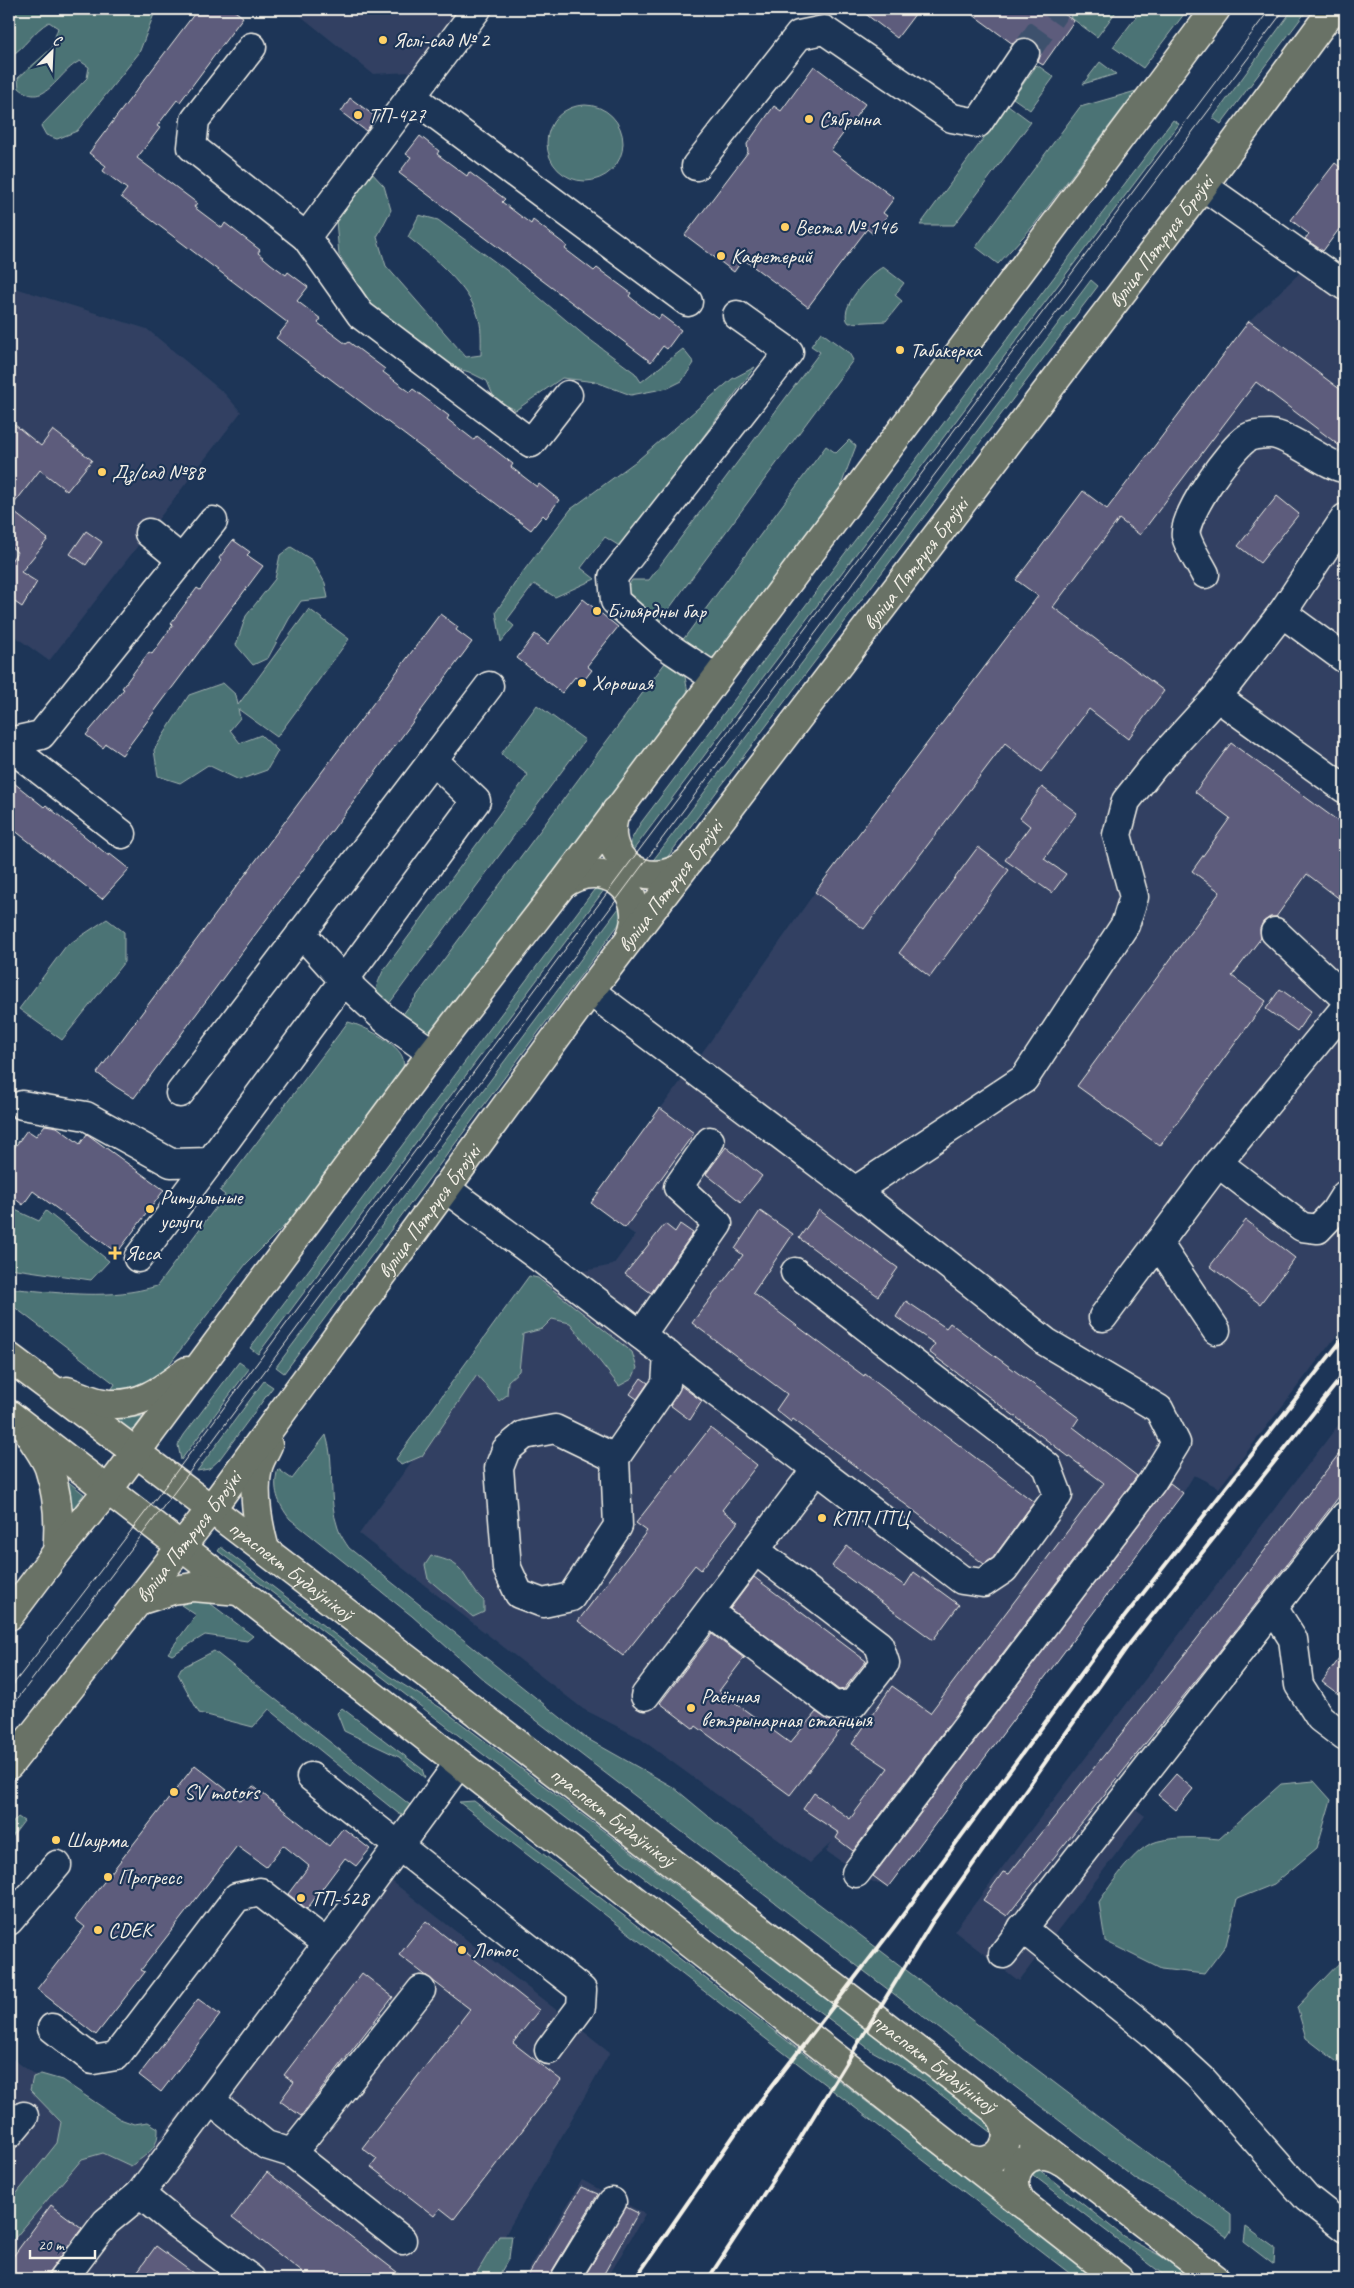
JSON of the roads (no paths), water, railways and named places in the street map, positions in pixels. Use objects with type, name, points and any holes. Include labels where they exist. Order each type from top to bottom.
[{"type":"main road","points":[[9,1616],[136,1453],[432,1053],[562,885],[715,678],[938,384],[1216,9]]},
{"type":"main road","name":"вуліца Пятруся Броўкі","points":[[9,1765],[211,1509],[590,991],[1202,186],[1333,9]]},
{"type":"main road","points":[[617,809],[612,820],[612,842],[624,862],[632,869],[642,873],[662,875],[688,861]]},
{"type":"main road","points":[[562,885],[581,874],[592,873],[613,878],[622,884],[634,904],[634,928],[629,939]]},
{"type":"main road","name":"праспект Будаўнікоў","points":[[9,1357],[211,1509],[1216,2279]]},
{"type":"main road","points":[[44,1383],[103,1404],[131,1404],[144,1400],[205,1358]]},
{"type":"main road","points":[[264,1550],[258,1523],[256,1494],[258,1466],[283,1412]]},
{"type":"main road","points":[[16,1420],[239,1591],[1120,2279]]},
{"type":"main road","points":[[16,1420],[48,1466],[59,1526],[57,1552]]},
{"type":"main road","points":[[138,1601],[173,1590],[193,1587],[239,1591]]},
{"type":"main road","points":[[962,2156],[978,2162],[996,2157],[1002,2151],[1006,2142],[1006,2125],[995,2110]]},
{"type":"main road","points":[[1024,2205],[1015,2190],[1014,2181],[1021,2165],[1036,2156],[1054,2157],[1061,2161]]},
{"type":"lane","points":[[306,237],[477,9]]},
{"type":"lane","points":[[696,166],[800,35],[824,30],[952,118],[978,123],[1025,52]]},
{"type":"lane","points":[[252,47],[195,120],[192,147],[306,237],[361,314],[531,442],[568,395]]},
{"type":"lane","points":[[411,96],[688,302]]},
{"type":"lane","points":[[1202,186],[1345,286]]},
{"type":"lane","points":[[715,678],[666,645],[615,600],[613,577],[789,352],[737,315]]},
{"type":"lane","points":[[1204,574],[1186,535],[1190,513],[1226,457],[1248,437],[1272,434],[1314,453],[1340,469],[1345,468]]},
{"type":"lane","points":[[855,1191],[1024,1079],[1125,925],[1134,897],[1117,834],[1126,801],[1153,767],[1217,697],[1282,613],[1345,518]]},
{"type":"lane","points":[[9,744],[41,735],[213,521]]},
{"type":"lane","points":[[149,533],[182,560]]},
{"type":"lane","points":[[1282,613],[1345,659]]},
{"type":"lane","points":[[180,1093],[489,686]]},
{"type":"lane","points":[[1217,697],[1345,789]]},
{"type":"lane","points":[[9,744],[122,834]]},
{"type":"lane","points":[[138,1258],[476,801],[433,760]]},
{"type":"lane","points":[[1275,932],[1345,998]]},
{"type":"lane","points":[[301,933],[344,981],[386,1020],[432,1053]]},
{"type":"lane","points":[[590,991],[855,1191],[1046,1342],[1159,1409],[1176,1443],[1152,1482],[856,1873]]},
{"type":"lane","points":[[1103,1317],[1218,1162],[1345,1008]]},
{"type":"lane","points":[[22,1105],[86,1116],[171,1163],[210,1162]]},
{"type":"lane","points":[[641,1335],[718,1224],[678,1187],[710,1140]]},
{"type":"lane","points":[[1218,1162],[1302,1228],[1318,1228],[1335,1210],[1345,1195]]},
{"type":"lane","points":[[445,1188],[817,1468],[962,1580],[984,1583],[1004,1569],[1058,1494],[1047,1466],[796,1272]]},
{"type":"lane","points":[[1158,1243],[1216,1330]]},
{"type":"lane","points":[[615,1458],[555,1429],[524,1434],[506,1450],[499,1468],[507,1568],[519,1594],[543,1603],[571,1597],[618,1526],[615,1458],[666,1384],[668,1356]]},
{"type":"lane","points":[[645,1696],[817,1468]]},
{"type":"lane","points":[[1003,1954],[1345,1516]]},
{"type":"lane","points":[[708,1612],[834,1706],[853,1704],[885,1663],[879,1645],[755,1550]]},
{"type":"lane","points":[[1274,1609],[1293,1639],[1299,1686],[1320,1718],[1345,1737]]},
{"type":"lane","points":[[63,2279],[106,2222],[140,2194],[399,1847],[459,1763]]},
{"type":"lane","points":[[311,1777],[582,1990],[581,2007],[549,2050]]},
{"type":"lane","points":[[9,1921],[57,1865]]},
{"type":"lane","points":[[52,2028],[93,2060],[116,2056],[237,1897],[260,1892],[327,1944]]},
{"type":"lane","points":[[1022,1928],[1136,2020],[1202,2079],[1307,2198],[1345,2228]]},
{"type":"lane","points":[[292,2153],[421,1990]]},
{"type":"lane","points":[[211,2101],[266,2145],[292,2153],[402,2240]]},
{"type":"lane","points":[[140,2194],[174,2222],[251,2279]]},
{"type":"lane","points":[[565,2279],[612,2202]]},
{"type":"tunnel","points":[[1025,53],[1056,9]]},
{"type":"tram line","points":[[9,1690],[170,1480],[616,881],[1270,9]]},
{"type":"tram line","points":[[9,1710],[179,1486],[844,595],[1285,9]]},
{"type":"railway","points":[[635,2279],[735,2134],[894,1927],[1104,1643],[1345,1336]]},
{"type":"railway","points":[[708,2279],[799,2140],[932,1922],[1127,1647],[1345,1373]]},
{"type":"place","name":"Яслі-сад № 2","points":[[383,40]]},
{"type":"place","name":"ТП-427","points":[[358,115]]},
{"type":"place","name":"Сябрына","points":[[809,119]]},
{"type":"place","name":"Веста № 146","points":[[785,227]]},
{"type":"place","name":"Кафетерий","points":[[721,256]]},
{"type":"place","name":"Табакерка","points":[[900,350]]},
{"type":"place","name":"Дз/сад №88","points":[[102,472]]},
{"type":"place","name":"Більярдны бар","points":[[597,611]]},
{"type":"place","name":"Хорошая","points":[[582,683]]},
{"type":"place","name":"Ритуальные услуги","points":[[150,1209]]},
{"type":"place","name":"Ясса","points":[[115,1253]]},
{"type":"place","name":"КПП ПТЦ","points":[[822,1518]]},
{"type":"place","name":"Раённая ветэрынарная станцыя","points":[[691,1708]]},
{"type":"place","name":"SV motors","points":[[174,1792]]},
{"type":"place","name":"Шаурма","points":[[56,1840]]},
{"type":"place","name":"Прогресс","points":[[108,1877]]},
{"type":"place","name":"ТП-528","points":[[301,1898]]},
{"type":"place","name":"CDEK","points":[[98,1930]]},
{"type":"place","name":"Лотос","points":[[462,1950]]}]
